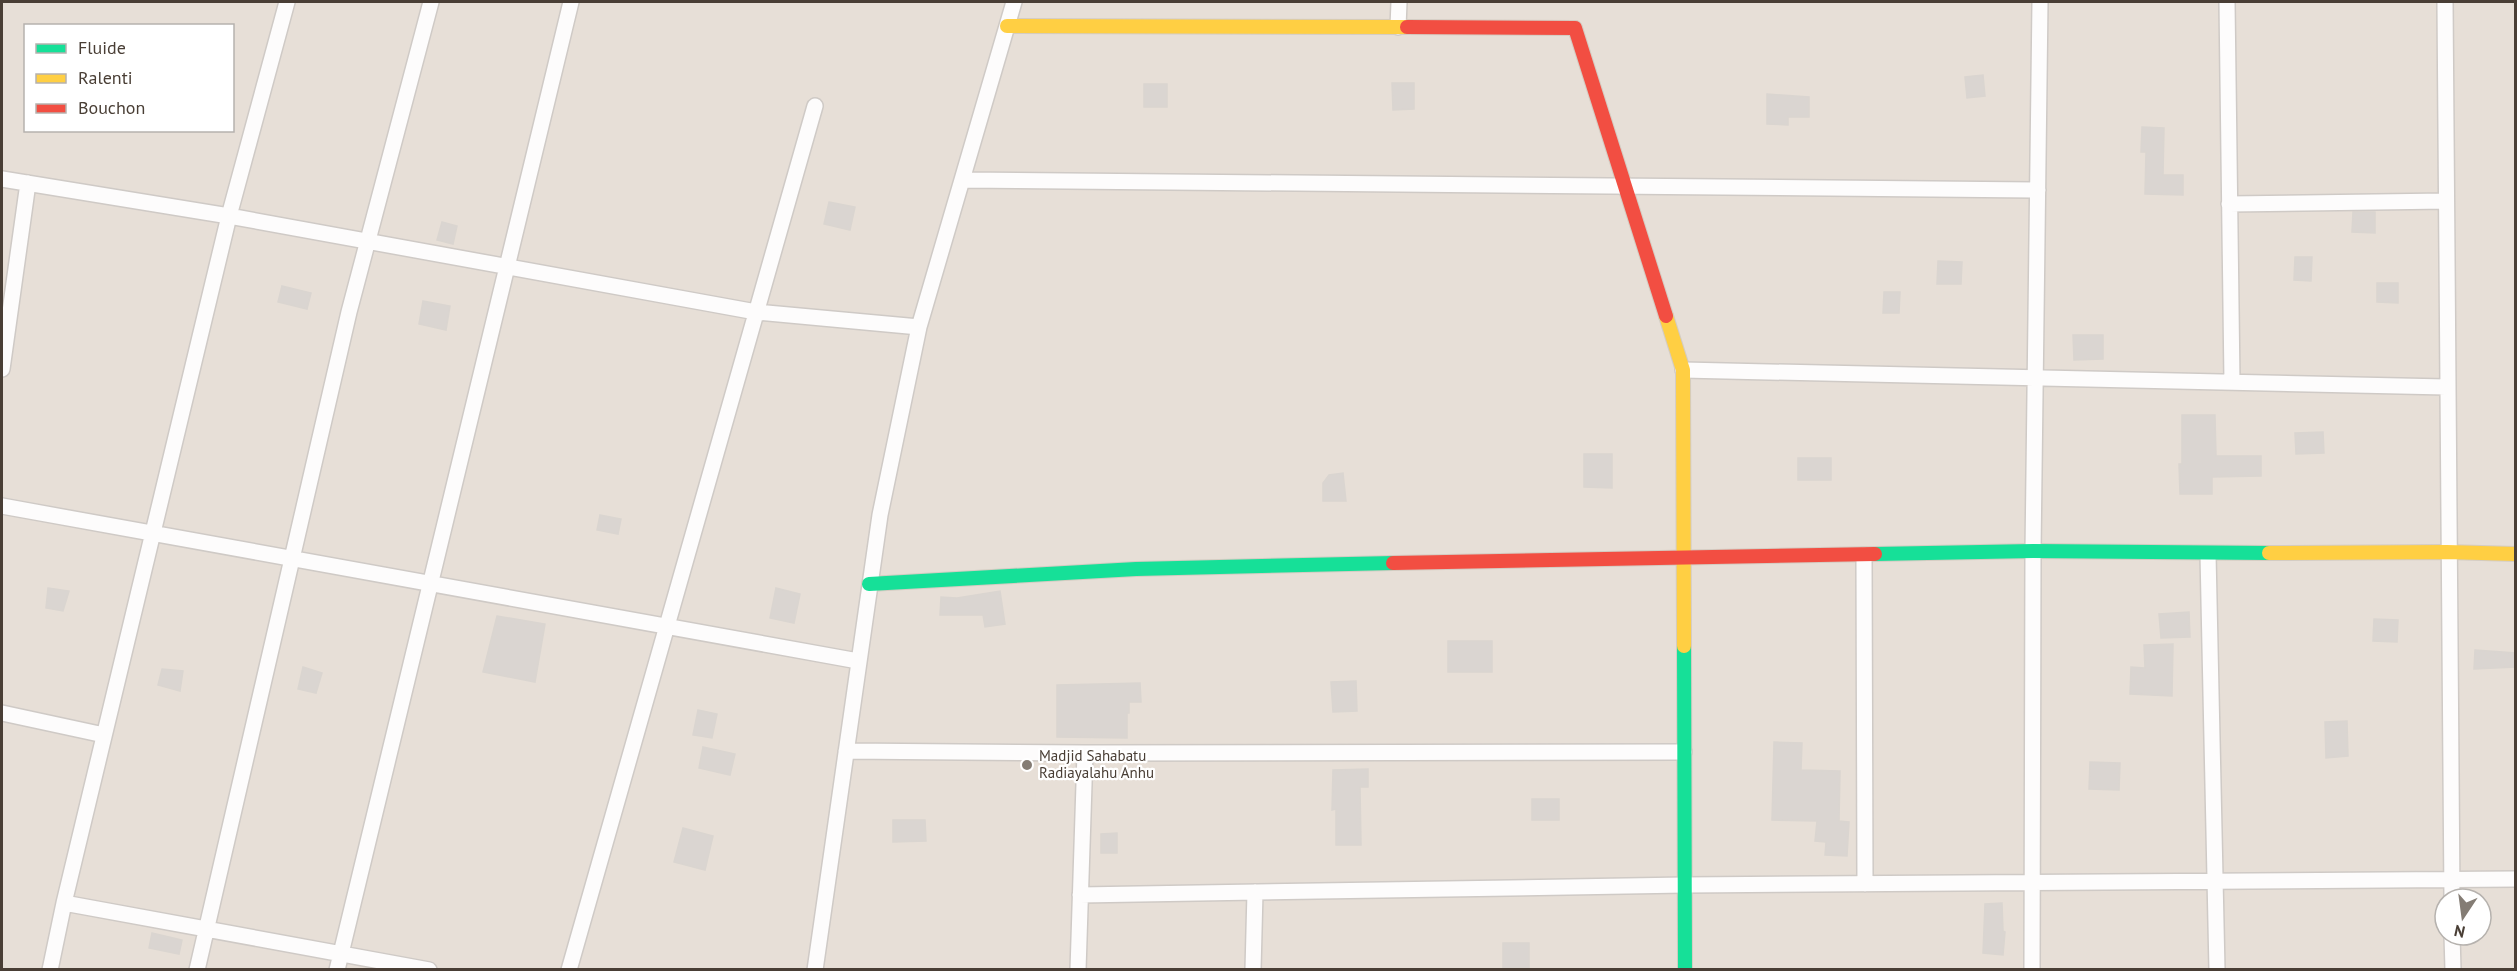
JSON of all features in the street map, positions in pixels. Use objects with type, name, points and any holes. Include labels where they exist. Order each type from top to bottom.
[{"type":"street","points":[[50,969],[229,216],[287,2]]},
{"type":"street","points":[[197,969],[349,312],[431,2]]},
{"type":"street","points":[[339,962],[570,2]]},
{"type":"street","points":[[815,969],[880,515],[919,327],[1014,2]]},
{"type":"street","points":[[1398,27],[1399,2]]},
{"type":"street","points":[[2032,969],[2033,551],[2040,2]]},
{"type":"street","points":[[2227,2],[2232,382]]},
{"type":"street","points":[[2445,2],[2447,552],[2451,887]]},
{"type":"street","points":[[1006,26],[1575,28],[1683,370],[1685,969]]},
{"type":"street","points":[[569,969],[815,106]]},
{"type":"street","points":[[2,179],[229,216],[756,312],[919,327]]},
{"type":"street","points":[[962,180],[2038,190]]},
{"type":"street","points":[[2,369],[28,183]]},
{"type":"street","points":[[2229,204],[2446,201]]},
{"type":"street","points":[[1683,370],[2446,387]]},
{"type":"street","points":[[2,506],[858,661]]},
{"type":"street","points":[[869,584],[1136,569],[1682,557],[2033,551],[2208,554],[2447,552],[2516,554]]},
{"type":"street","points":[[2208,554],[2217,969]]},
{"type":"street","points":[[1864,555],[1865,884]]},
{"type":"street","points":[[2,713],[104,735]]},
{"type":"street","points":[[846,751],[1684,752]]},
{"type":"street","points":[[1078,969],[1085,753]]},
{"type":"street","points":[[1080,895],[1685,885],[2516,879]]},
{"type":"street","points":[[1253,969],[1255,892]]},
{"type":"street","points":[[64,903],[206,930],[339,962],[429,969]]},
{"type":"street","points":[[2452,947],[2453,969]]},
{"type":"shaded area","points":[[2,2],[2515,2],[2515,969],[2,969]]},
{"type":"building","points":[[1983,75],[1985,96],[1967,98],[1965,77]]},
{"type":"building","points":[[1392,83],[1414,83],[1414,109],[1393,110]]},
{"type":"building","points":[[1144,84],[1167,84],[1167,107],[1144,107]]},
{"type":"building","points":[[1767,94],[1809,97],[1809,117],[1788,117],[1788,125],[1767,124]]},
{"type":"building","points":[[2142,127],[2164,128],[2163,175],[2183,175],[2183,195],[2145,194],[2146,152],[2141,152]]},
{"type":"building","points":[[829,202],[855,207],[850,230],[824,224]]},
{"type":"building","points":[[2353,212],[2375,212],[2375,233],[2352,232]]},
{"type":"building","points":[[442,222],[457,226],[453,244],[437,240]]},
{"type":"building","points":[[2295,257],[2312,257],[2311,281],[2294,280]]},
{"type":"building","points":[[1938,261],[1962,262],[1961,284],[1937,284]]},
{"type":"building","points":[[2377,283],[2398,283],[2398,303],[2377,302]]},
{"type":"building","points":[[282,286],[311,293],[307,309],[278,302]]},
{"type":"building","points":[[1884,292],[1900,292],[1899,313],[1883,313]]},
{"type":"building","points":[[423,301],[450,306],[446,330],[419,324]]},
{"type":"building","points":[[2073,335],[2103,335],[2103,359],[2074,360]]},
{"type":"building","points":[[2182,415],[2215,415],[2216,456],[2261,456],[2261,476],[2212,477],[2212,494],[2180,494]]},
{"type":"building","points":[[2323,432],[2324,453],[2296,454],[2295,433]]},
{"type":"building","points":[[1584,454],[1612,454],[1612,488],[1584,487]]},
{"type":"building","points":[[1798,458],[1831,458],[1831,480],[1798,480]]},
{"type":"building","points":[[1343,473],[1346,501],[1323,501],[1323,483],[1329,475]]},
{"type":"building","points":[[600,515],[621,519],[618,534],[597,530]]},
{"type":"building","points":[[48,588],[69,591],[63,611],[46,608]]},
{"type":"building","points":[[776,588],[800,594],[794,623],[770,618]]},
{"type":"building","points":[[1000,591],[1005,624],[985,627],[983,615],[940,615],[941,597],[957,598]]},
{"type":"building","points":[[2189,612],[2190,637],[2161,638],[2159,614]]},
{"type":"building","points":[[497,616],[545,624],[535,682],[483,672]]},
{"type":"building","points":[[2374,619],[2398,620],[2397,642],[2373,641]]},
{"type":"building","points":[[1448,641],[1492,641],[1492,672],[1448,672]]},
{"type":"building","points":[[2173,644],[2172,696],[2130,694],[2131,667],[2145,668],[2144,645]]},
{"type":"building","points":[[2475,650],[2516,653],[2516,667],[2474,669]]},
{"type":"building","points":[[303,667],[322,673],[316,693],[298,689]]},
{"type":"building","points":[[162,669],[183,671],[180,691],[158,685]]},
{"type":"building","points":[[1356,681],[1357,711],[1333,712],[1331,682]]},
{"type":"building","points":[[1140,683],[1141,702],[1129,702],[1127,738],[1057,737],[1057,685]]},
{"type":"building","points":[[698,710],[717,714],[712,738],[693,735]]},
{"type":"building","points":[[2347,721],[2348,756],[2326,758],[2325,722]]},
{"type":"building","points":[[1774,742],[1802,743],[1801,770],[1840,771],[1839,821],[1849,822],[1847,856],[1825,855],[1826,842],[1815,841],[1817,821],[1772,820]]},
{"type":"building","points":[[703,747],[735,754],[730,775],[699,768]]},
{"type":"building","points":[[2090,762],[2120,763],[2119,790],[2089,789]]},
{"type":"building","points":[[1368,769],[1368,787],[1360,787],[1361,845],[1336,845],[1336,809],[1332,810],[1333,770]]},
{"type":"building","points":[[1532,799],[1559,799],[1559,820],[1532,820]]},
{"type":"building","points":[[893,820],[925,820],[926,841],[893,842]]},
{"type":"building","points":[[683,828],[713,836],[705,870],[674,862]]},
{"type":"building","points":[[1117,833],[1117,853],[1101,853],[1101,834]]},
{"type":"building","points":[[2002,903],[2003,931],[2005,932],[2003,955],[1983,953],[1985,904]]},
{"type":"building","points":[[152,933],[182,940],[179,954],[149,948]]},
{"type":"building","points":[[1503,943],[1529,943],[1529,968],[1503,968]]},
{"type":"traffic: fast","points":[[1875,554],[2033,551],[2269,553]]},
{"type":"traffic: fast","points":[[869,584],[1136,569],[1393,563]]},
{"type":"traffic: fast","points":[[1684,646],[1685,970]]},
{"type":"traffic: slow","points":[[1007,26],[1407,27]]},
{"type":"traffic: slow","points":[[1666,316],[1683,370],[1684,646]]},
{"type":"traffic: slow","points":[[2269,553],[2516,554]]},
{"type":"traffic: jam","points":[[1407,27],[1575,28],[1666,316]]},
{"type":"traffic: jam","points":[[1393,563],[1875,554]]},
{"type":"place","name":"Madjid Sahabatu Radiayalahu Anhu","points":[[1027,765]]}]
